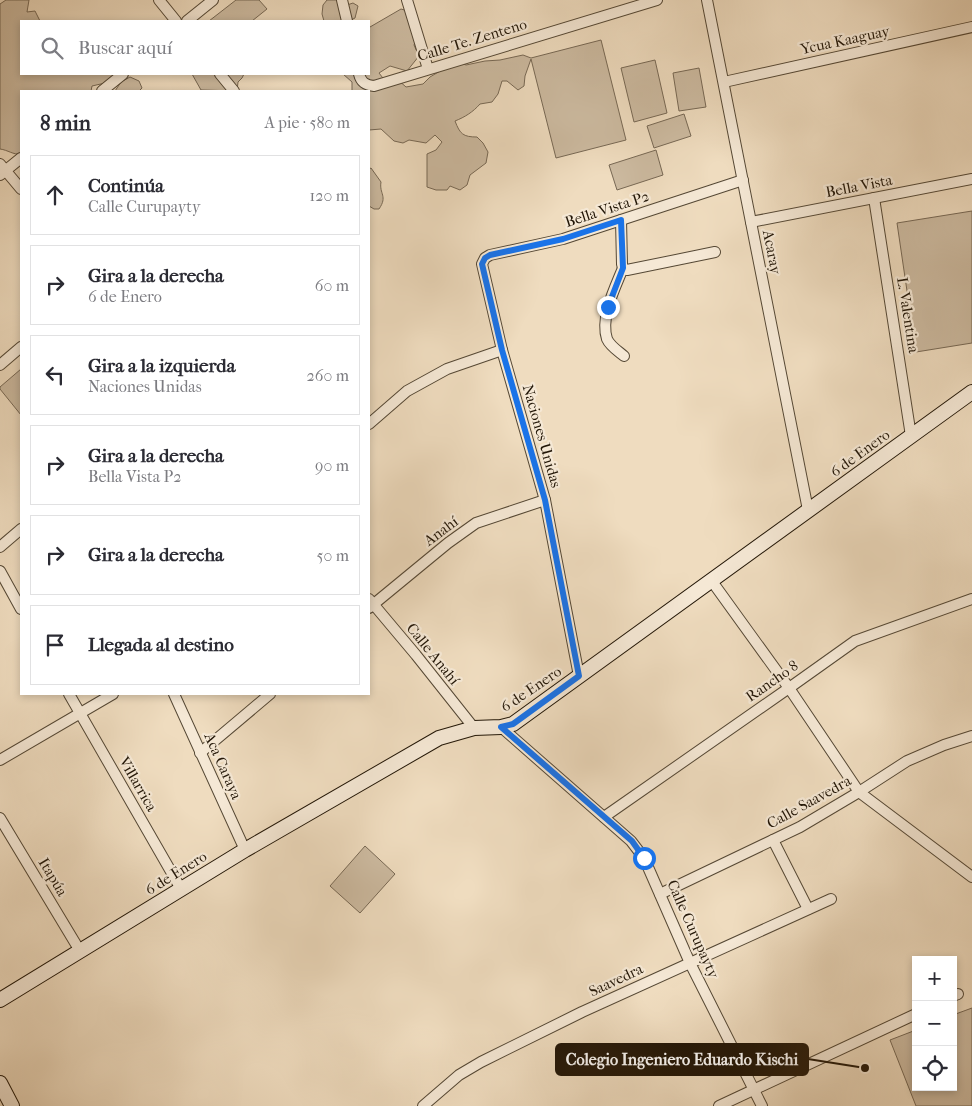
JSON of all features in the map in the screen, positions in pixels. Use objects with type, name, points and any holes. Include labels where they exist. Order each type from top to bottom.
[{"type":"main road","name":"6 de Enero","points":[[0,1000],[245,850],[439,738],[474,728],[501,727],[513,724],[972,392]]},
{"type":"main road","points":[[0,1083],[12,1106]]},
{"type":"street","points":[[158,0],[175,20]]},
{"type":"street","points":[[188,20],[213,0]]},
{"type":"street","points":[[342,0],[347,20]]},
{"type":"street","points":[[407,0],[428,69]]},
{"type":"street","name":"Calle Te. Zenteno","points":[[359,75],[360,79],[366,85],[374,86],[656,0]]},
{"type":"street","name":"Acaray","points":[[708,0],[808,510]]},
{"type":"street","name":"Ycua Kaaguay","points":[[724,82],[972,27]]},
{"type":"street","points":[[103,90],[122,75]]},
{"type":"street","points":[[221,75],[233,90]]},
{"type":"street","points":[[20,159],[2,170],[20,188]]},
{"type":"street","name":"Bella Vista","points":[[751,222],[972,178]]},
{"type":"street","name":"Bella Vista P2","points":[[482,264],[485,258],[490,255],[563,239],[743,180]]},
{"type":"street","name":"L. Valentina","points":[[874,198],[912,436]]},
{"type":"street","points":[[621,220],[623,268],[608,307],[605,326],[608,341],[612,347],[624,356]]},
{"type":"street","points":[[623,268],[627,270],[715,252]]},
{"type":"street","name":"Naciones Unidas","points":[[482,264],[502,350],[545,500],[579,676]]},
{"type":"street","points":[[0,365],[20,349]]},
{"type":"street","points":[[370,423],[407,391],[447,369],[502,350]]},
{"type":"street","name":"Anahí","points":[[370,604],[448,543],[476,524],[545,500]]},
{"type":"street","points":[[0,547],[20,530]]},
{"type":"street","points":[[0,571],[20,607]]},
{"type":"street","points":[[711,580],[789,688],[859,792],[972,878]]},
{"type":"street","name":"Rancho 8","points":[[604,817],[855,641],[972,599]]},
{"type":"street","name":"Calle Anahí","points":[[370,604],[416,655],[474,728]]},
{"type":"street","name":"Villarrica","points":[[70,695],[181,889]]},
{"type":"street","points":[[0,760],[111,695]]},
{"type":"street","name":"Aca Caraya","points":[[174,695],[245,850]]},
{"type":"street","points":[[200,753],[269,695]]},
{"type":"street","name":"Calle Curupayty","points":[[501,727],[632,841],[644,858],[690,962],[762,1106]]},
{"type":"street","name":"Calle Saavedra","points":[[660,894],[800,827],[907,761],[944,745],[972,736]]},
{"type":"street","name":"Itapúa","points":[[0,818],[80,951]]},
{"type":"street","points":[[773,840],[808,909]]},
{"type":"street","name":"Saavedra","points":[[423,1106],[459,1075],[481,1062],[571,1017],[831,898]]},
{"type":"street","points":[[719,1106],[912,1016]]},
{"type":"shaded area","points":[[6,0],[29,0],[27,12],[35,11],[40,20],[20,20],[20,75],[116,75],[105,83],[92,86],[91,90],[20,90],[20,154],[0,149],[0,4]]},
{"type":"shaded area","points":[[236,0],[259,0],[267,9],[253,20],[210,20]]},
{"type":"shaded area","points":[[327,0],[344,0],[347,5],[353,3],[358,6],[355,18],[351,20],[324,20],[323,5]]},
{"type":"shaded area","points":[[401,9],[411,12],[418,35],[414,45],[419,56],[407,71],[390,66],[379,73],[386,82],[397,79],[406,87],[423,84],[430,77],[457,61],[466,65],[523,55],[531,58],[601,40],[626,140],[556,158],[531,59],[525,76],[524,86],[518,90],[507,81],[502,81],[498,94],[492,102],[480,104],[469,114],[455,121],[463,134],[477,137],[483,143],[488,152],[486,163],[470,175],[467,185],[460,190],[450,186],[447,190],[436,190],[427,187],[427,154],[436,150],[442,142],[435,135],[426,143],[409,140],[403,143],[394,141],[381,129],[370,130],[370,90],[352,90],[352,82],[344,75],[370,75],[370,27]]},
{"type":"shaded area","points":[[655,60],[667,113],[634,122],[621,68]]},
{"type":"shaded area","points":[[699,68],[706,107],[679,111],[673,73]]},
{"type":"shaded area","points":[[193,75],[244,75],[238,82],[237,90],[201,90]]},
{"type":"shaded area","points":[[130,77],[139,81],[142,88],[140,90],[116,90],[121,82]]},
{"type":"shaded area","points":[[684,114],[691,136],[654,148],[647,126]]},
{"type":"shaded area","points":[[656,150],[663,175],[617,190],[609,165]]},
{"type":"shaded area","points":[[370,168],[381,182],[383,201],[379,209],[370,207]]},
{"type":"shaded area","points":[[972,211],[972,343],[916,352],[897,223]]},
{"type":"shaded area","points":[[20,370],[20,414],[0,389]]},
{"type":"shaded area","points":[[365,846],[395,874],[360,913],[330,886]]},
{"type":"shaded area","points":[[972,1008],[972,1106],[916,1106],[890,1040],[912,1032],[912,1091],[957,1091],[957,1014]]},
{"type":"place","name":"Colegio Ingeniero Eduardo Kischi","points":[[865,1068]]},
{"type":"route","points":[[608,307],[623,268],[621,220],[563,239],[490,255],[485,258],[482,264],[502,350],[545,500],[579,676],[513,724],[501,727],[632,841],[644,858]]}]
